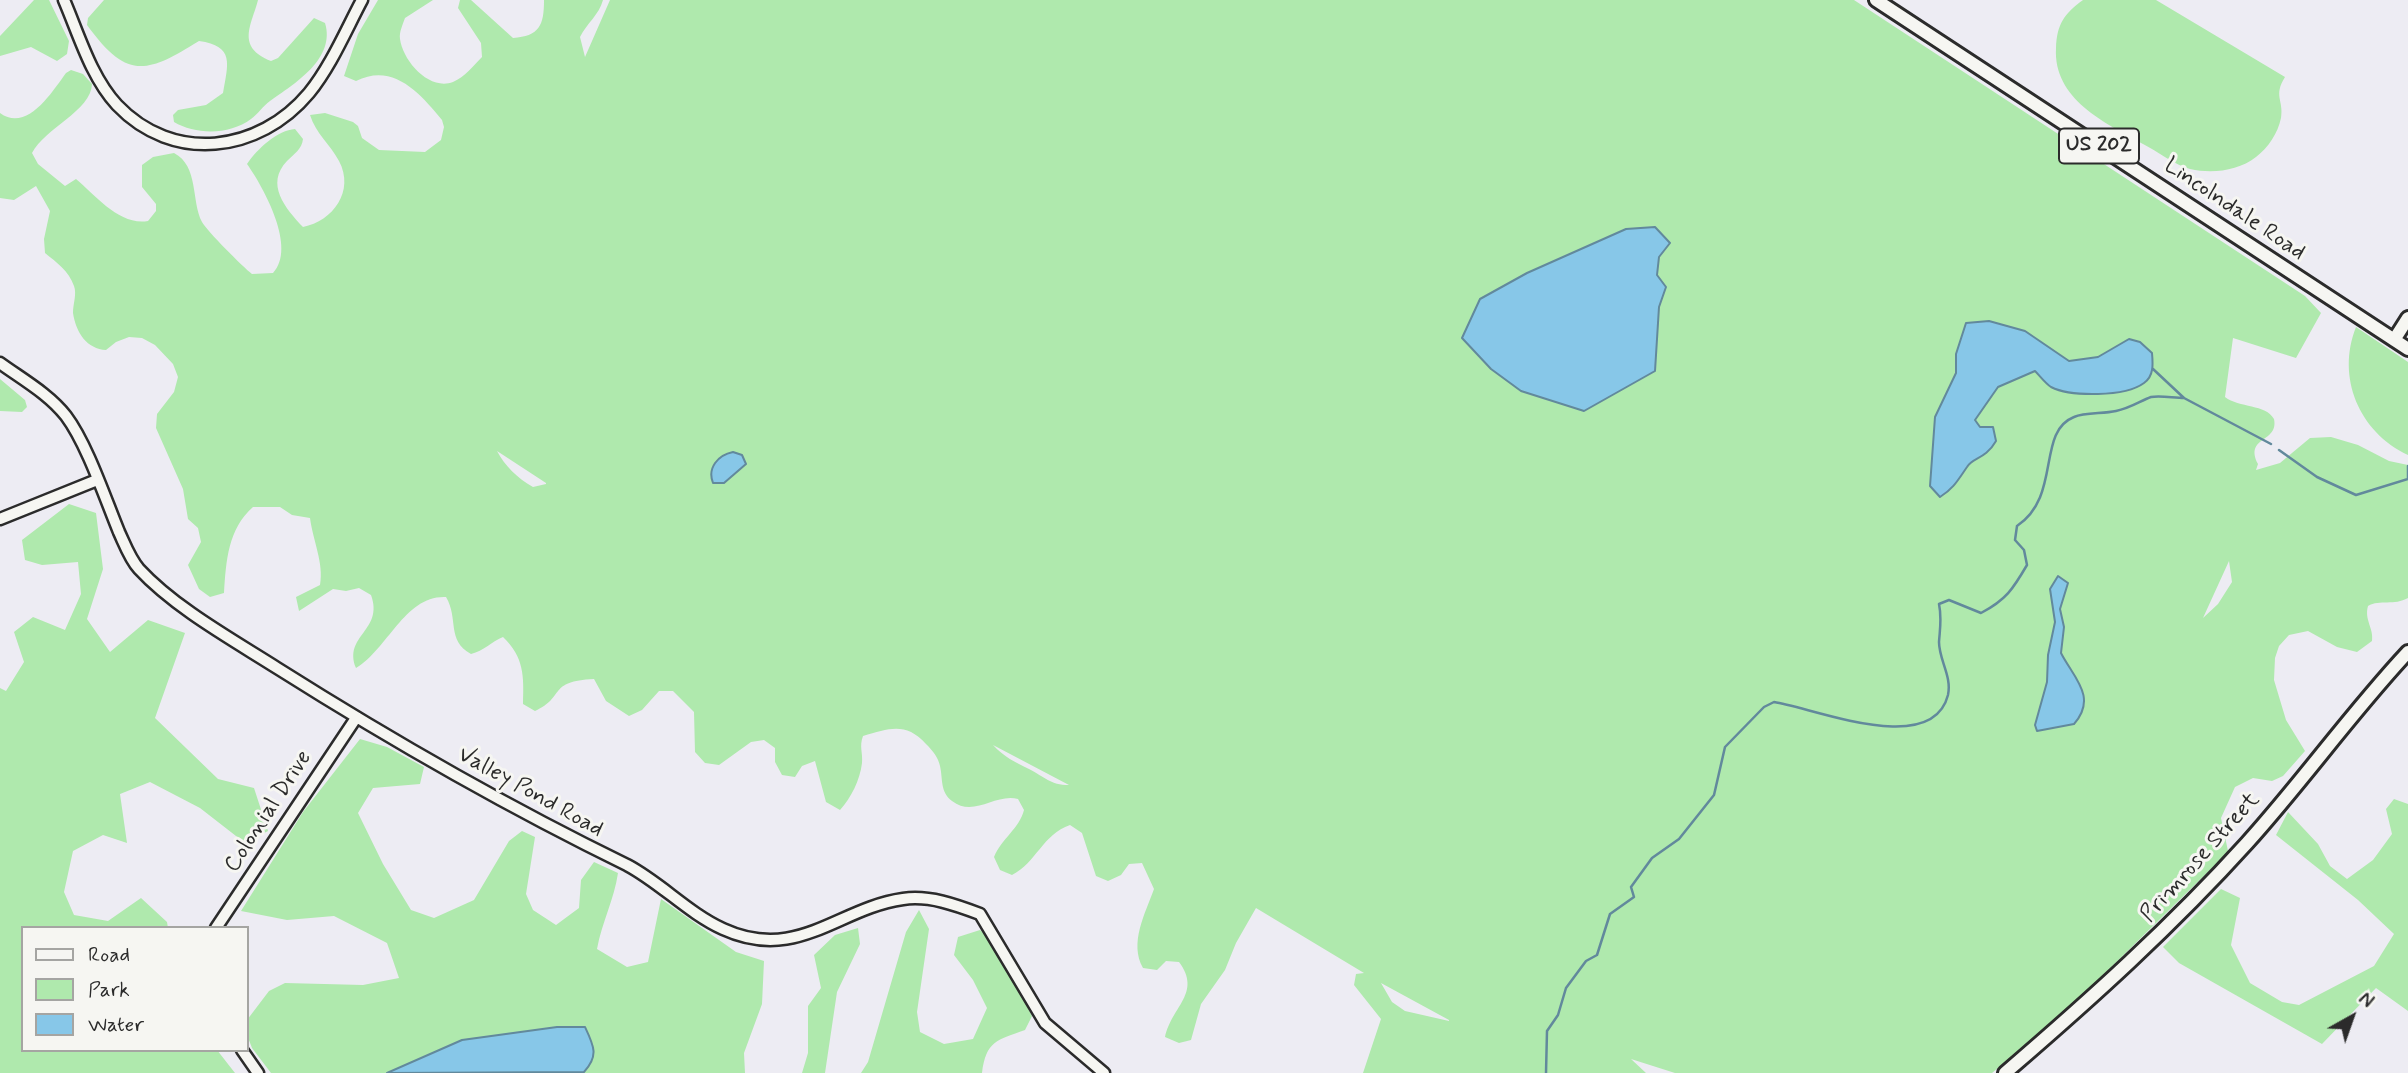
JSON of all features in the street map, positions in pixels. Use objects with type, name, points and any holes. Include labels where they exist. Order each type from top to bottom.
[{"type":"main road","name":"Lincolndale Road","points":[[1876,0],[2408,349]]},
{"type":"main road","points":[[2394,340],[2408,318]]},
{"type":"main road","name":"Primrose Street","points":[[2005,1073],[2169,926],[2249,841],[2347,720],[2408,652]]},
{"type":"street","points":[[64,0],[98,80],[116,104],[137,122],[175,140],[206,144],[231,142],[273,127],[309,93],[362,0]]},
{"type":"street","name":"Valley Pond Road","points":[[0,363],[47,396],[67,417],[138,568],[178,601],[356,718],[534,820],[628,866],[660,885],[705,918],[737,934],[763,939],[797,938],[904,898],[937,901],[980,914],[1045,1023],[1104,1073]]},
{"type":"street","points":[[0,519],[97,480]]},
{"type":"street","name":"Colonial Drive","points":[[217,926],[356,718]]},
{"type":"street","points":[[243,1052],[258,1073]]},
{"type":"green space","points":[[34,0],[49,0],[69,41],[67,54],[57,61],[31,47],[0,56],[0,36]]},
{"type":"green space","points":[[104,0],[258,0],[250,26],[249,42],[253,49],[271,61],[278,58],[314,18],[325,23],[327,36],[319,59],[311,69],[251,119],[233,128],[202,131],[174,122],[173,115],[178,110],[206,105],[223,93],[227,65],[224,52],[211,43],[199,41],[151,65],[126,63],[101,43],[87,25],[88,18]]},
{"type":"green space","points":[[378,0],[433,0],[405,18],[400,39],[412,65],[426,78],[444,84],[461,77],[482,57],[481,43],[458,8],[460,0],[471,0],[513,38],[529,35],[538,28],[543,17],[544,0],[603,0],[580,37],[585,57],[610,0],[1854,0],[2305,296],[2321,313],[2296,358],[2233,338],[2225,397],[2259,408],[2274,419],[2272,432],[2255,449],[2258,464],[2256,470],[2280,463],[2310,438],[2331,437],[2358,445],[2389,461],[2408,465],[2408,598],[2368,606],[2367,616],[2372,641],[2357,652],[2337,647],[2308,631],[2289,635],[2279,646],[2275,658],[2274,680],[2286,720],[2305,751],[2283,776],[2272,781],[2253,778],[2235,787],[2221,818],[2228,851],[2224,856],[2083,995],[1992,1073],[1675,1073],[1631,1059],[1646,1073],[1363,1073],[1381,1019],[1354,985],[1356,974],[1364,973],[1256,908],[1236,943],[1225,970],[1201,1004],[1191,1040],[1179,1043],[1165,1037],[1187,991],[1185,973],[1179,962],[1166,961],[1157,970],[1143,968],[1139,958],[1140,929],[1154,889],[1142,863],[1129,864],[1121,875],[1108,881],[1096,876],[1082,833],[1070,825],[1053,835],[1020,870],[1012,875],[1000,870],[994,857],[1022,817],[1024,810],[1018,799],[1001,799],[968,807],[952,801],[944,789],[937,757],[912,732],[890,729],[863,736],[859,776],[840,810],[826,802],[815,761],[802,766],[795,777],[782,775],[775,762],[775,748],[764,740],[751,742],[719,765],[705,763],[695,752],[694,712],[673,691],[659,691],[642,710],[629,716],[606,701],[594,679],[579,680],[563,686],[545,706],[535,711],[523,704],[521,668],[510,644],[503,637],[471,654],[458,642],[446,597],[419,605],[378,649],[356,668],[353,657],[355,648],[372,617],[374,607],[371,595],[359,588],[346,591],[333,589],[299,611],[296,597],[320,585],[319,560],[310,518],[292,515],[280,507],[253,507],[238,525],[227,558],[224,593],[210,597],[199,589],[188,565],[201,542],[198,528],[188,519],[183,489],[156,428],[157,414],[174,392],[178,377],[173,364],[155,345],[142,338],[129,337],[106,350],[93,347],[84,339],[73,313],[75,292],[72,281],[62,267],[45,253],[44,239],[50,211],[36,186],[14,200],[0,198],[0,113],[10,118],[29,114],[38,108],[66,73],[71,70],[83,74],[92,84],[90,94],[76,111],[38,144],[32,153],[38,164],[65,186],[76,179],[118,214],[128,219],[148,221],[156,211],[156,204],[142,187],[142,165],[153,157],[174,153],[182,159],[191,175],[199,214],[205,227],[252,274],[273,273],[279,262],[280,234],[269,202],[247,164],[268,141],[295,129],[303,139],[299,149],[281,170],[278,187],[284,204],[303,227],[314,224],[332,211],[343,193],[344,183],[339,161],[310,115],[325,113],[353,122],[358,126],[362,138],[379,150],[425,152],[441,140],[444,127],[442,120],[405,83],[382,75],[356,81],[344,76],[358,34]],"holes":[[[497,451],[546,484],[533,487],[508,467]],[[2229,561],[2232,582],[2218,604],[2203,618]],[[993,745],[1069,785],[1048,780]],[[1381,983],[1449,1021],[1405,1011],[1392,1002]]]},
{"type":"green space","points":[[2083,0],[2156,0],[2285,77],[2279,94],[2281,118],[2268,145],[2249,162],[2233,168],[2216,171],[2190,169],[2098,118],[2072,95],[2057,66],[2058,32],[2063,20]]},
{"type":"green space","points":[[2356,327],[2408,362],[2408,455],[2376,432],[2356,401],[2349,365],[2350,346]]},
{"type":"green space","points":[[0,379],[25,400],[27,407],[22,412],[0,411]]},
{"type":"green space","points":[[69,504],[96,513],[103,569],[87,619],[110,652],[148,620],[185,633],[155,718],[218,779],[254,788],[268,831],[245,843],[200,808],[150,782],[120,794],[127,843],[103,835],[73,851],[64,892],[74,915],[108,921],[141,898],[167,922],[168,926],[21,926],[21,1052],[219,1052],[235,1073],[0,1073],[0,688],[6,691],[24,662],[14,632],[33,617],[65,630],[81,594],[78,562],[42,565],[25,560],[22,540]]},
{"type":"green space","points":[[360,739],[387,747],[424,767],[420,784],[373,788],[358,813],[383,864],[411,910],[434,918],[474,900],[509,841],[522,831],[535,837],[526,894],[533,910],[556,925],[579,908],[581,880],[594,862],[618,873],[597,949],[627,967],[648,962],[661,899],[736,952],[764,961],[762,1004],[744,1053],[745,1073],[271,1073],[252,1048],[248,1038],[248,1019],[269,991],[285,983],[363,985],[399,978],[387,943],[334,916],[287,920],[241,911],[303,812]]},
{"type":"green space","points":[[2394,799],[2408,804],[2408,1011],[2376,988],[2322,1044],[2179,963],[2163,947],[2221,889],[2240,898],[2231,945],[2250,983],[2282,1002],[2299,1005],[2374,966],[2394,934],[2358,900],[2276,835],[2288,812],[2318,844],[2330,866],[2347,879],[2373,860],[2392,834],[2386,809]]},
{"type":"green space","points":[[919,910],[929,929],[917,1012],[920,1032],[944,1044],[973,1039],[987,1008],[973,980],[954,955],[958,937],[980,930],[994,942],[1032,1016],[1025,1030],[994,1043],[986,1054],[982,1073],[861,1073],[868,1062],[906,932]]},
{"type":"green space","points":[[858,928],[860,944],[837,992],[825,1073],[802,1073],[808,1053],[808,1006],[821,988],[814,955],[835,935]]},
{"type":"water","points":[[1655,227],[1670,243],[1659,257],[1657,275],[1666,287],[1659,307],[1655,371],[1584,411],[1521,391],[1491,369],[1462,338],[1480,299],[1527,273],[1626,229]]},
{"type":"water","points":[[1989,321],[2025,331],[2069,361],[2098,357],[2129,339],[2140,342],[2152,353],[2151,373],[2144,383],[2135,388],[2111,393],[2084,394],[2060,390],[2051,387],[2035,371],[1998,387],[1975,420],[1980,427],[1993,427],[1996,441],[1988,452],[1970,464],[1952,487],[1940,497],[1930,486],[1935,417],[1956,373],[1956,354],[1966,323]]},
{"type":"water","points":[[733,452],[742,455],[746,464],[724,483],[713,483],[711,472],[715,463]]},
{"type":"water","points":[[2058,576],[2068,583],[2060,609],[2064,627],[2061,653],[2081,687],[2084,705],[2074,724],[2037,731],[2035,725],[2047,682],[2048,655],[2055,622],[2050,589]]},
{"type":"water","points":[[557,1027],[585,1027],[594,1051],[592,1061],[584,1072],[387,1073],[462,1040]]},
{"type":"waterway","points":[[2153,369],[2184,398],[2271,444]]},
{"type":"waterway","points":[[1546,1073],[1547,1031],[1558,1015],[1566,988],[1586,961],[1597,955],[1610,914],[1634,897],[1631,887],[1652,858],[1679,839],[1714,795],[1725,747],[1764,707],[1774,702],[1842,719],[1896,726],[1920,724],[1938,714],[1949,688],[1939,642],[1939,604],[1949,600],[1981,613],[2003,598],[2017,581],[2027,565],[2024,550],[2015,540],[2017,526],[2031,513],[2040,498],[2055,436],[2062,425],[2078,415],[2121,410],[2151,397],[2184,398]]},
{"type":"waterway","points":[[2279,450],[2317,477],[2356,495],[2408,479],[2408,466]]}]
